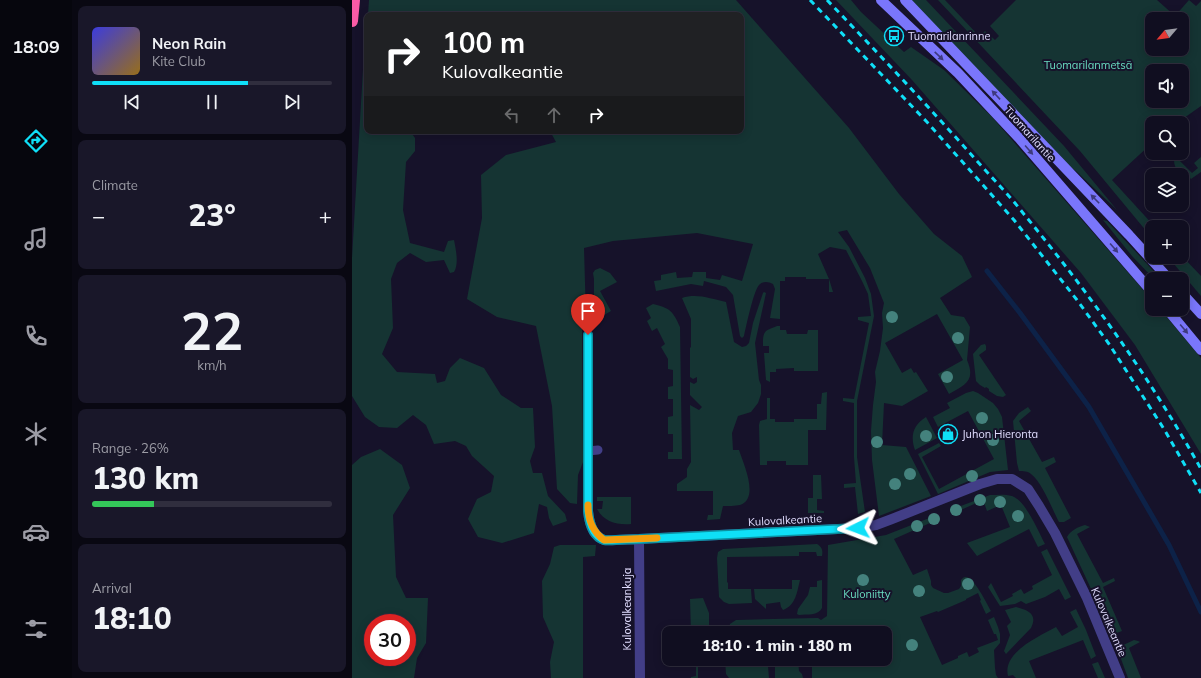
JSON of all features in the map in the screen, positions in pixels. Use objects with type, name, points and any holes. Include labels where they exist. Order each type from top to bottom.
[{"type":"highway","points":[[352,21],[354,0]]},
{"type":"main road","name":"Tuomarilantie","points":[[881,0],[958,74],[1019,138],[1145,284]]},
{"type":"main road","name":"Tuomarilantie","points":[[905,0],[1163,272]]},
{"type":"main road","points":[[1189,301],[1201,314]]},
{"type":"main road","points":[[1173,316],[1201,350]]},
{"type":"street","name":"Kulovalkeantie","points":[[588,335],[588,511],[593,530],[604,540],[858,528],[876,525],[980,484],[997,479],[1012,479],[1028,489],[1055,533],[1086,598],[1120,678]]},
{"type":"street","name":"Kulovalkeankuja","points":[[639,539],[640,678]]},
{"type":"lane","points":[[588,451],[598,450]]},
{"type":"green space","points":[[369,0],[736,0],[849,128],[899,194],[934,234],[962,256],[972,277],[940,298],[951,315],[964,317],[970,327],[967,360],[970,373],[967,382],[964,385],[949,394],[938,374],[963,360],[937,314],[885,343],[902,373],[911,368],[914,373],[916,372],[928,391],[902,406],[884,403],[882,445],[906,447],[931,496],[879,516],[872,460],[871,431],[876,382],[875,372],[883,328],[882,313],[884,303],[870,268],[847,230],[838,232],[849,247],[865,278],[871,294],[874,316],[857,401],[857,457],[865,512],[858,514],[855,487],[844,488],[844,484],[856,483],[854,457],[854,403],[843,401],[843,398],[854,399],[869,323],[858,320],[858,317],[871,316],[868,294],[846,250],[830,247],[818,254],[829,279],[785,277],[785,281],[780,281],[780,319],[770,318],[775,289],[773,284],[763,282],[760,284],[750,308],[744,336],[742,338],[740,336],[733,295],[726,287],[704,281],[703,286],[691,284],[656,291],[654,281],[661,280],[661,275],[676,272],[677,278],[692,277],[693,272],[706,272],[706,278],[720,280],[722,275],[742,281],[753,244],[697,233],[613,241],[584,248],[586,318],[582,328],[583,462],[578,475],[577,504],[570,503],[557,489],[552,406],[536,326],[497,317],[467,299],[482,218],[481,175],[506,155],[556,142],[552,134],[744,134],[744,12],[368,12]]},
{"type":"green space","points":[[836,0],[851,0],[861,12],[904,52],[911,47],[944,70],[992,117],[1145,292],[1145,316],[1166,316],[1201,358],[1201,454],[1135,345],[1081,273],[912,80]]},
{"type":"green space","points":[[909,0],[926,0],[1064,146],[1117,210],[1077,172],[1059,158]]},
{"type":"green space","name":"Tuomarilanmetsä","points":[[938,0],[945,0],[979,36],[985,31],[995,40],[999,36],[990,26],[1016,0],[1157,0],[1170,12],[1145,12],[1145,56],[1189,56],[1189,12],[1178,12],[1189,0],[1196,6],[1201,1],[1201,106],[1187,116],[1145,116],[1145,149],[1112,180],[1149,220],[1145,220],[1145,230],[1080,151]]},
{"type":"green space","points":[[364,52],[364,134],[412,134],[415,138],[415,151],[406,162],[403,210],[410,243],[444,252],[448,241],[454,240],[457,257],[456,269],[454,272],[450,273],[444,260],[426,262],[410,253],[397,263],[391,279],[393,328],[382,354],[397,372],[435,374],[437,383],[445,381],[450,368],[460,358],[484,368],[501,395],[521,408],[533,408],[535,447],[530,461],[533,473],[542,473],[548,496],[565,514],[567,521],[553,526],[549,518],[547,507],[539,504],[534,533],[502,543],[478,537],[468,519],[477,499],[491,492],[494,476],[472,456],[466,446],[455,441],[434,444],[426,425],[413,415],[397,428],[379,427],[365,417],[352,396],[352,258]]},
{"type":"green space","points":[[1201,157],[1201,172],[1191,179],[1189,177],[1189,170],[1192,173],[1198,168],[1194,163]]},
{"type":"green space","points":[[1174,160],[1179,160],[1187,168],[1176,168]]},
{"type":"green space","points":[[1103,220],[1107,221],[1145,262],[1145,264],[1147,264],[1154,272],[1147,272],[1132,256]]},
{"type":"green space","points":[[1189,263],[1201,276],[1201,296],[1189,282],[1189,272],[1181,272],[1174,264]]},
{"type":"green space","points":[[600,268],[610,273],[617,282],[600,291],[611,311],[599,318],[596,318],[594,315],[593,273],[595,270]]},
{"type":"green space","points":[[829,279],[833,292],[829,292]]},
{"type":"green space","points":[[764,292],[766,293],[755,343],[761,394],[758,403],[751,412],[738,416],[732,433],[733,450],[739,450],[750,488],[749,495],[746,501],[740,505],[723,506],[720,519],[707,520],[708,515],[713,515],[713,491],[677,491],[677,484],[687,477],[687,469],[691,462],[690,405],[699,410],[702,407],[690,395],[690,382],[694,384],[697,382],[697,377],[693,379],[690,377],[691,319],[682,298],[699,296],[726,302],[734,342],[742,347],[749,343],[753,323]]},
{"type":"green space","points":[[653,304],[670,311],[680,327],[682,459],[668,459],[668,452],[673,452],[673,434],[668,434],[668,417],[673,416],[673,399],[668,399],[668,387],[673,386],[673,370],[668,369],[668,359],[661,347],[665,344],[657,328],[652,331],[647,321],[651,318],[646,308]]},
{"type":"green space","points":[[780,326],[780,330],[786,330],[787,334],[807,334],[808,330],[818,330],[818,371],[794,371],[794,368],[776,369],[776,372],[770,372],[770,382],[766,380],[764,353],[769,353],[769,346],[763,346],[763,337],[765,332]]},
{"type":"green space","points":[[985,344],[986,350],[979,355],[1006,395],[1003,397],[997,396],[976,381],[973,354],[981,345]]},
{"type":"green space","points":[[973,391],[993,403],[1002,417],[1008,470],[990,472],[938,494],[918,454],[939,443],[941,446],[922,457],[939,489],[994,459],[968,411],[938,427],[933,417],[950,408],[947,403]]},
{"type":"green space","points":[[827,392],[826,430],[808,430],[808,465],[786,465],[786,461],[767,461],[767,465],[760,465],[759,425],[760,421],[767,419],[767,398],[770,398],[770,419],[775,419],[775,422],[794,422],[794,419],[817,419],[817,404],[821,404],[822,393]]},
{"type":"green space","points":[[1028,407],[1031,411],[1019,421],[1042,462],[1054,457],[1056,462],[1045,468],[1071,518],[1064,522],[1059,522],[1043,489],[1035,478],[1028,472],[1019,471],[1013,421],[1019,413]]},
{"type":"green space","points":[[926,417],[937,438],[915,450],[913,436],[915,427]]},
{"type":"green space","points":[[380,449],[402,465],[410,488],[393,515],[396,577],[406,598],[428,598],[426,643],[417,658],[416,665],[416,614],[364,614],[364,666],[416,666],[414,678],[352,678],[352,465],[361,457]]},
{"type":"green space","points":[[813,475],[821,475],[822,499],[817,499],[817,510],[824,511],[824,513],[808,513],[808,498],[813,498]]},
{"type":"green space","points":[[990,495],[1009,495],[1017,499],[1027,510],[1045,544],[1038,547],[1029,529],[977,556],[967,543],[1010,527],[1001,505],[987,511],[983,500],[952,514],[950,510]]},
{"type":"green space","points":[[597,497],[631,497],[631,524],[611,522],[603,517],[597,509],[602,509],[603,501],[597,501]]},
{"type":"green space","name":"Kuloniitty","points":[[937,515],[939,519],[894,539],[913,575],[927,569],[933,588],[944,593],[959,589],[961,586],[961,580],[964,577],[969,578],[980,591],[991,611],[986,614],[978,593],[938,612],[937,611],[920,617],[942,665],[967,652],[969,657],[979,652],[977,648],[998,640],[988,620],[994,617],[1000,634],[1000,643],[994,650],[996,675],[998,678],[812,678],[812,666],[892,666],[892,626],[730,626],[736,620],[818,618],[821,620],[827,616],[828,545],[886,535]]},
{"type":"green space","points":[[1085,525],[1090,527],[1077,534],[1103,583],[1114,578],[1115,581],[1103,587],[1122,631],[1114,634],[1111,632],[1067,537],[1075,529]]},
{"type":"green space","points":[[817,544],[822,549],[822,556],[817,556],[816,552],[799,552],[799,556],[727,557],[728,589],[751,589],[752,603],[729,604],[724,602],[719,597],[717,558],[718,552],[723,549]]},
{"type":"green space","points":[[560,545],[596,545],[595,556],[583,557],[583,678],[551,678],[550,662],[554,642],[543,617],[542,581],[550,564],[554,547]]},
{"type":"green space","points":[[1047,549],[1071,597],[1065,600],[1059,589],[1045,597],[1026,604],[1021,601],[1015,604],[1000,606],[988,587],[991,583],[1001,602],[1013,596],[1012,594],[1021,589],[1024,594],[1033,589],[1032,586],[1052,575],[1041,552]]},
{"type":"green space","points":[[792,580],[800,580],[797,593],[791,605],[787,608],[783,610],[780,602],[766,604],[766,609],[755,599],[754,589],[792,589]]},
{"type":"green space","points":[[822,580],[822,608],[820,611],[812,614],[797,614],[798,609],[808,595],[810,587],[817,587],[817,581]]},
{"type":"green space","points":[[703,598],[709,613],[709,626],[691,626],[690,599]]},
{"type":"green space","points":[[1016,607],[1031,613],[1033,623],[1031,628],[1006,654],[1004,651],[1010,635],[1007,626],[1011,622],[1005,610]]},
{"type":"green space","points":[[1076,609],[1096,656],[1091,659],[1083,640],[1029,661],[1036,678],[1016,678],[1013,675],[1008,676],[1008,667],[1011,659],[1016,652],[1032,640],[1056,627],[1062,636],[1078,627],[1070,612]]},
{"type":"green space","points":[[1134,640],[1140,642],[1129,648],[1141,678],[1128,678],[1117,648]]},
{"type":"green space","points":[[1098,662],[1105,678],[1098,678],[1092,664]]},
{"type":"green space","points":[[698,666],[698,678],[691,678],[696,676],[696,667],[691,667]]},
{"type":"green space","points":[[725,666],[768,666],[769,678],[729,678],[726,674]]},
{"type":"green space","points":[[775,666],[799,666],[799,671],[803,678],[775,678]]},
{"type":"waterway","points":[[987,271],[1089,407],[1169,545],[1201,612]]},
{"type":"railway","points":[[810,0],[927,122],[1014,220],[1077,300],[1109,344],[1164,429],[1201,493]]},
{"type":"railway","points":[[827,0],[959,140],[1048,243],[1118,337],[1182,435],[1201,469]]},
{"type":"slow traffic","points":[[588,505],[590,522],[593,530],[604,540],[657,538]]},
{"type":"place","name":"Tuomarilanrinne","points":[[894,36]]},
{"type":"place","name":"Juhon Hieronta","points":[[948,434]]},
{"type":"route","points":[[588,335],[588,511],[593,530],[604,540],[858,528]]}]
